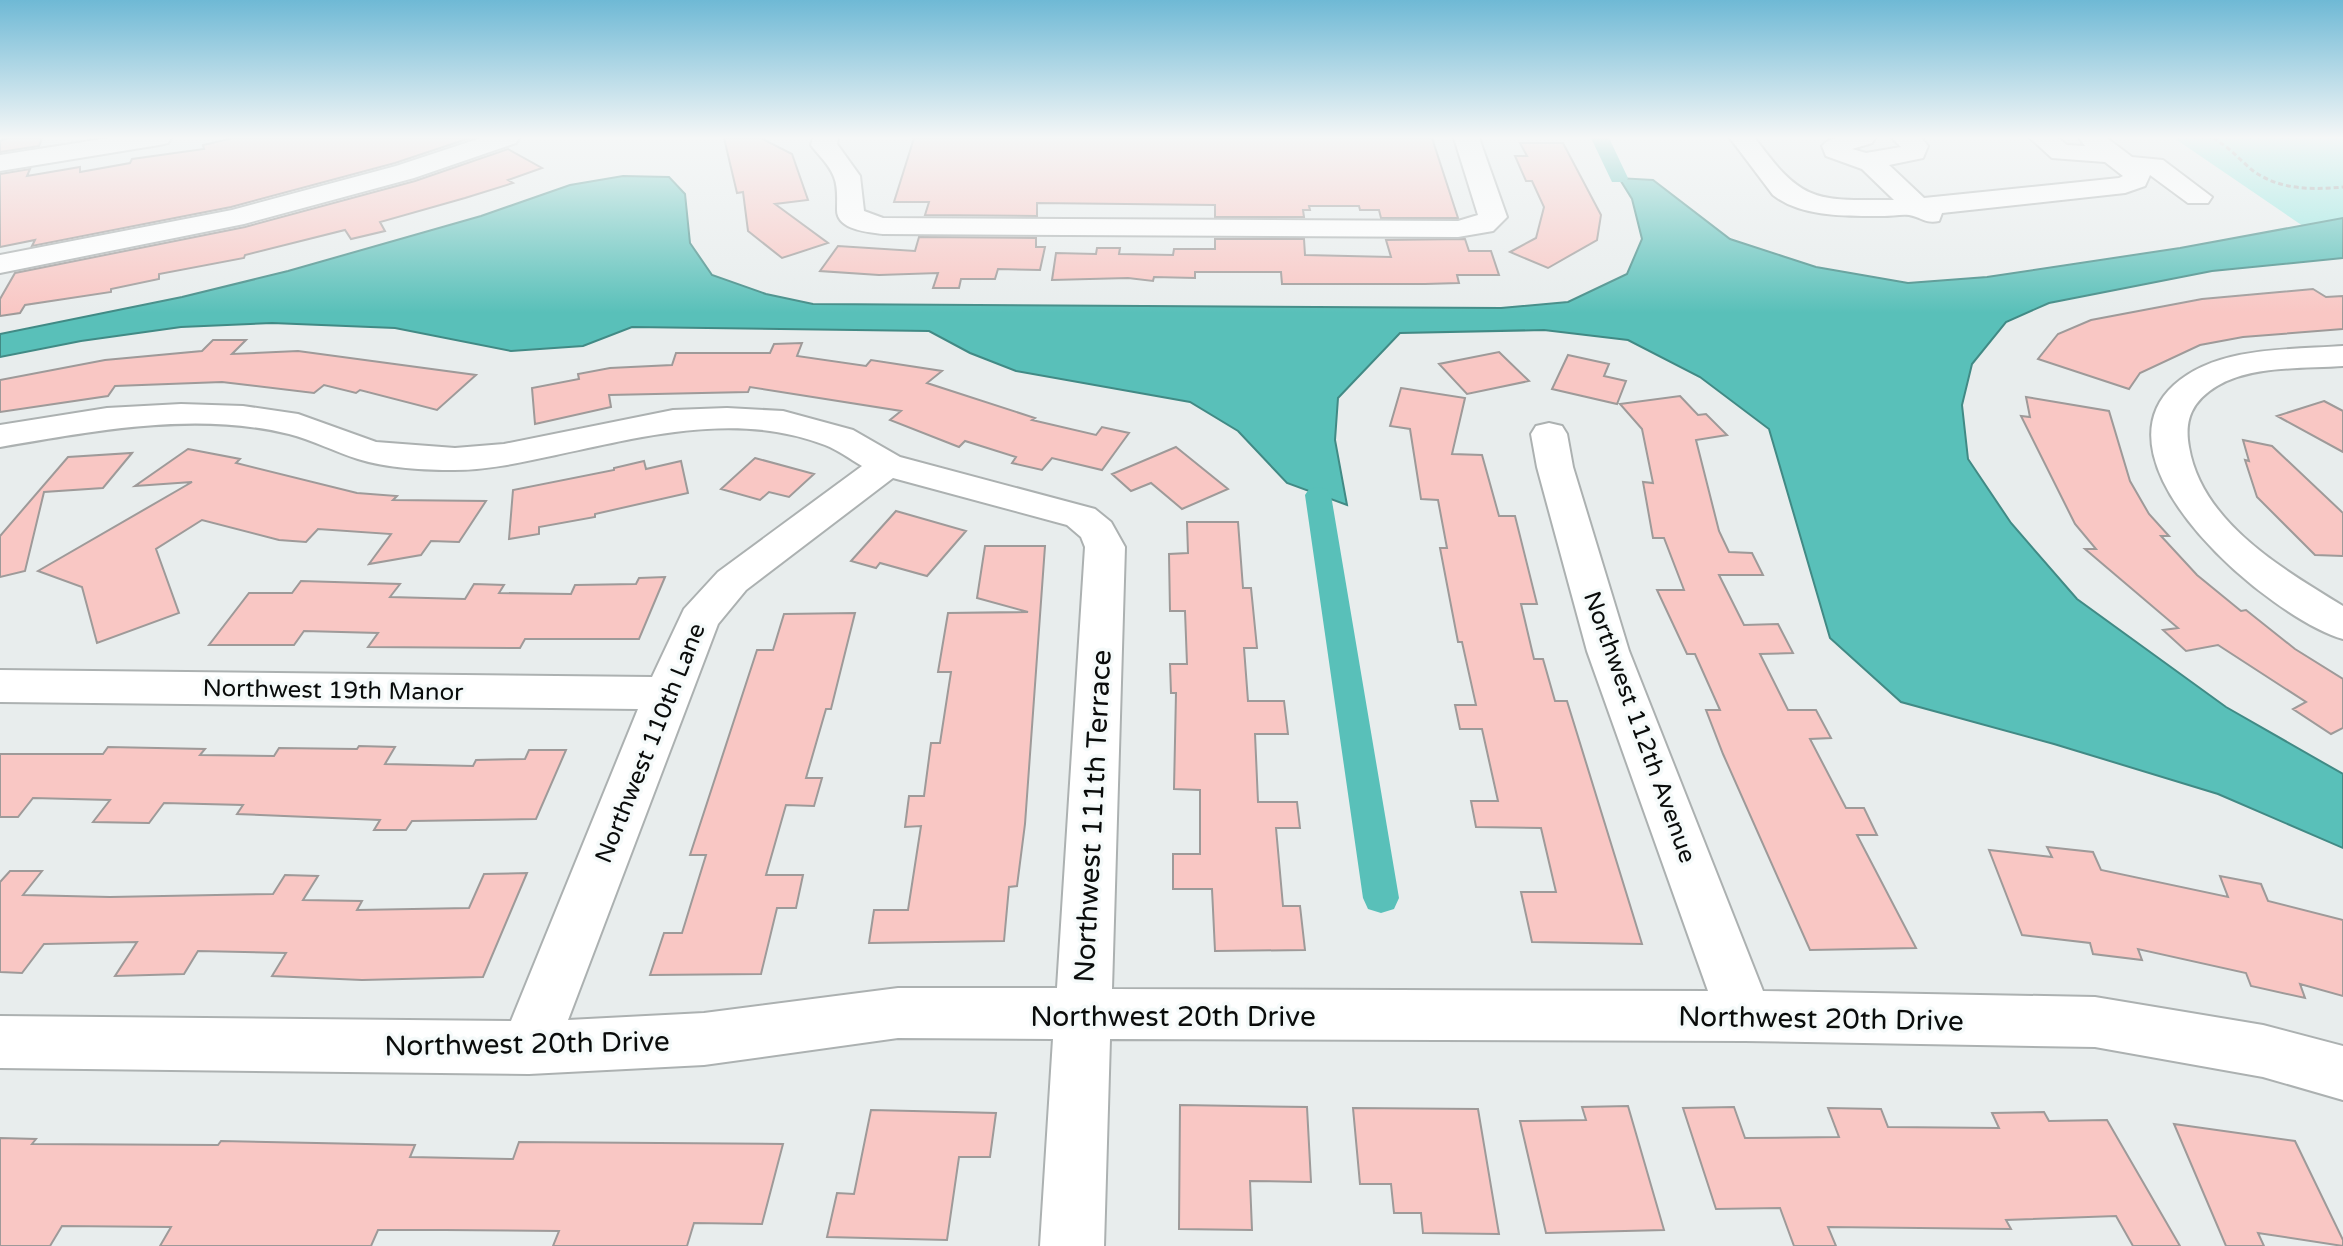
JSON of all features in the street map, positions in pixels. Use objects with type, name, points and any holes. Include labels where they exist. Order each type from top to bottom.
[{"type":"street","points":[[0,264],[234,218],[315,196]]},
{"type":"street","points":[[852,196],[850,214],[861,222],[899,226],[1442,229],[1483,225],[1493,217],[1486,196]]},
{"type":"street","points":[[1793,196],[1810,203],[1844,208],[1914,207]]},
{"type":"street","points":[[1905,196],[1914,207],[1954,228],[1998,222],[1970,201],[2017,196]]},
{"type":"street","points":[[2335,363],[2246,364],[2205,378],[2178,397],[2169,423],[2170,454],[2189,494],[2225,540],[2291,593],[2343,625]]},
{"type":"street","points":[[0,436],[107,418],[181,414],[243,416],[298,425],[371,452],[455,459],[504,455],[673,420],[727,418],[783,421],[798,425],[840,438],[887,465]]},
{"type":"street","name":"Northwest 112th Avenue","points":[[1549,434],[1555,467],[1608,651],[1745,1016]]},
{"type":"street","name":"Northwest 111th Terrace","points":[[887,465],[1081,517],[1097,531],[1105,547],[1072,1246]]},
{"type":"street","name":"Northwest 110th Lane","points":[[529,1048],[667,693],[699,619],[732,581],[887,465]]},
{"type":"street","name":"Northwest 19th Manor","points":[[0,686],[667,693]]},
{"type":"street","name":"Northwest 20th Drive","points":[[0,1042],[529,1048],[704,1039],[898,1013],[1745,1016],[2095,1022],[2263,1051],[2343,1073]]},
{"type":"shaded area","points":[[538,196],[685,196],[690,243],[712,275],[766,294],[813,304],[1501,308],[1568,302],[1627,274],[1642,239],[1630,196],[1674,196],[1730,239],[1816,267],[1908,283],[1987,277],[2180,248],[2343,218],[2343,258],[2212,271],[2049,303],[2006,322],[1972,364],[1962,405],[1968,459],[2011,523],[2077,599],[2226,707],[2343,774],[2343,848],[2218,794],[1901,702],[1830,638],[1769,429],[1700,377],[1628,340],[1544,330],[1400,333],[1338,398],[1335,440],[1347,505],[1287,483],[1238,431],[1190,402],[1016,371],[970,353],[929,331],[632,327],[583,346],[511,351],[395,328],[272,323],[181,327],[81,341],[0,357],[0,334],[182,297],[288,271],[481,216]]},
{"type":"shaded area","points":[[2259,196],[2343,196],[2343,218],[2303,226]]},
{"type":"building","points":[[0,196],[271,196],[32,246],[35,240],[0,247]]},
{"type":"building","points":[[359,196],[471,196],[380,222],[385,231],[351,239],[345,230],[245,255],[244,258],[159,274],[159,279],[111,289],[111,292],[25,305],[20,313],[0,316],[0,299],[15,273],[245,227]]},
{"type":"building","points":[[744,196],[807,196],[808,200],[775,204],[828,243],[782,258],[748,231]]},
{"type":"building","points":[[896,196],[1451,196],[1458,218],[1381,218],[1379,210],[1360,210],[1359,206],[1309,206],[1310,210],[1303,210],[1304,217],[1215,217],[1215,205],[1037,203],[1037,216],[925,215],[929,202],[894,202]]},
{"type":"building","points":[[1539,196],[1591,196],[1601,215],[1597,240],[1548,268],[1510,252],[1536,238],[1544,207]]},
{"type":"building","points":[[919,237],[1036,238],[1036,247],[1045,247],[1040,270],[998,269],[995,279],[961,279],[959,288],[933,288],[938,273],[879,275],[820,271],[838,246],[915,251]]},
{"type":"building","points":[[1215,239],[1304,239],[1305,255],[1391,257],[1386,240],[1465,239],[1469,251],[1491,251],[1499,275],[1457,275],[1459,283],[1425,284],[1282,284],[1281,272],[1195,272],[1195,278],[1154,277],[1153,281],[1128,278],[1052,280],[1056,253],[1096,254],[1097,248],[1120,248],[1119,254],[1173,255],[1174,249],[1215,249]]},
{"type":"building","points":[[2313,289],[2326,297],[2343,296],[2343,329],[2243,337],[2200,345],[2140,373],[2129,389],[2038,359],[2058,334],[2091,320],[2202,299]]},
{"type":"building","points":[[213,340],[246,340],[232,354],[298,351],[476,375],[437,410],[360,390],[356,393],[324,385],[314,393],[222,382],[115,386],[108,396],[0,412],[0,380],[105,360],[202,351]]},
{"type":"building","points":[[802,343],[797,356],[866,366],[871,360],[942,371],[927,383],[1035,418],[1032,420],[1096,435],[1102,427],[1129,433],[1102,470],[1052,458],[1042,470],[1012,463],[1016,457],[965,441],[959,447],[890,420],[901,411],[750,387],[748,392],[609,395],[611,407],[535,424],[532,388],[579,379],[578,374],[610,368],[672,365],[676,353],[770,353],[774,344]]},
{"type":"building","points":[[1499,352],[1529,381],[1467,394],[1439,364]]},
{"type":"building","points":[[1568,355],[1609,364],[1604,376],[1626,381],[1617,404],[1552,389]]},
{"type":"building","points":[[1401,388],[1465,398],[1452,454],[1482,455],[1499,516],[1515,516],[1537,604],[1521,604],[1534,659],[1543,659],[1555,701],[1567,701],[1642,944],[1532,942],[1521,892],[1556,892],[1541,828],[1476,827],[1471,801],[1498,801],[1482,729],[1460,729],[1455,705],[1476,705],[1462,642],[1458,642],[1440,548],[1447,548],[1438,500],[1421,499],[1410,429],[1390,426]]},
{"type":"building","points":[[1680,396],[1698,415],[1706,414],[1727,435],[1696,440],[1719,531],[1729,552],[1752,553],[1763,575],[1719,575],[1744,625],[1778,624],[1793,653],[1760,654],[1788,710],[1816,710],[1831,738],[1810,739],[1846,808],[1864,808],[1877,835],[1857,835],[1916,948],[1810,950],[1723,754],[1706,710],[1720,710],[1695,654],[1687,654],[1657,590],[1684,590],[1664,538],[1653,538],[1643,482],[1653,483],[1642,429],[1620,404]]},
{"type":"building","points":[[2026,397],[2109,411],[2130,481],[2149,514],[2169,536],[2161,536],[2197,575],[2241,611],[2246,610],[2295,649],[2343,679],[2343,728],[2331,734],[2293,709],[2306,702],[2218,645],[2186,651],[2163,630],[2178,628],[2085,549],[2096,549],[2075,524],[2021,416],[2030,417]]},
{"type":"building","points":[[2324,401],[2343,411],[2343,452],[2277,416]]},
{"type":"building","points":[[2243,440],[2272,446],[2343,513],[2343,556],[2315,555],[2257,497],[2245,460],[2249,461]]},
{"type":"building","points":[[1176,447],[1228,489],[1182,509],[1151,483],[1131,491],[1112,474]]},
{"type":"building","points":[[188,449],[240,459],[236,463],[357,493],[397,496],[393,500],[486,501],[459,542],[431,541],[421,555],[369,564],[391,534],[318,529],[306,542],[279,540],[202,520],[156,549],[179,613],[97,643],[82,587],[38,571],[192,482],[135,486]]},
{"type":"building","points":[[132,453],[103,488],[44,492],[25,571],[0,577],[0,536],[68,457]]},
{"type":"building","points":[[755,458],[814,474],[789,497],[769,492],[760,500],[721,489]]},
{"type":"building","points":[[644,461],[646,469],[681,461],[688,493],[595,514],[595,517],[539,527],[539,534],[509,539],[513,490]]},
{"type":"building","points":[[896,511],[966,531],[927,576],[880,563],[876,568],[851,561]]},
{"type":"building","points":[[1187,522],[1238,522],[1243,588],[1251,588],[1257,648],[1244,648],[1248,701],[1284,701],[1288,734],[1255,734],[1258,802],[1297,802],[1300,828],[1276,828],[1283,906],[1300,906],[1305,950],[1215,951],[1212,889],[1173,889],[1173,854],[1200,854],[1200,790],[1174,789],[1176,693],[1171,693],[1170,664],[1187,664],[1185,611],[1170,611],[1169,554],[1188,553]]},
{"type":"building","points":[[985,546],[1045,546],[1025,824],[1017,886],[1009,887],[1004,941],[869,943],[874,910],[908,910],[921,826],[905,827],[909,796],[924,796],[931,743],[940,743],[951,672],[938,672],[948,613],[1028,612],[977,598]]},
{"type":"building","points":[[665,577],[639,639],[525,639],[520,648],[368,647],[378,633],[304,631],[294,645],[209,645],[249,593],[292,593],[301,581],[400,584],[390,597],[465,599],[474,584],[504,585],[499,593],[571,594],[575,585],[636,584],[639,578]]},
{"type":"building","points":[[855,613],[831,709],[826,709],[806,778],[822,778],[814,806],[786,805],[766,875],[803,875],[796,908],[777,908],[761,974],[650,975],[664,933],[682,933],[706,855],[690,855],[757,650],[773,650],[784,614]]},
{"type":"building","points":[[359,746],[395,747],[385,764],[473,766],[476,760],[525,759],[529,750],[566,750],[536,819],[412,821],[406,830],[374,830],[380,820],[237,814],[243,805],[164,803],[149,823],[93,822],[110,800],[33,798],[18,817],[0,817],[0,754],[103,754],[108,747],[205,749],[200,755],[274,756],[279,748],[357,749]]},
{"type":"building","points":[[2047,847],[2093,852],[2101,870],[2228,897],[2220,876],[2261,884],[2268,901],[2343,920],[2343,996],[2300,984],[2305,998],[2251,986],[2246,973],[2138,949],[2142,960],[2093,954],[2090,943],[2022,935],[1989,850],[2052,857]]},
{"type":"building","points":[[10,871],[42,871],[23,895],[110,897],[273,894],[285,875],[318,876],[303,900],[362,901],[357,910],[469,908],[484,874],[527,873],[483,977],[362,980],[272,976],[286,953],[198,951],[184,974],[115,976],[137,942],[44,944],[22,973],[0,972],[0,882]]},
{"type":"building","points":[[1180,1105],[1307,1107],[1311,1182],[1250,1181],[1252,1230],[1179,1229]]},
{"type":"building","points":[[1628,1106],[1664,1230],[1546,1233],[1520,1121],[1586,1120],[1582,1107]]},
{"type":"building","points":[[1734,1107],[1745,1138],[1839,1137],[1828,1108],[1881,1109],[1888,1127],[1999,1128],[1992,1113],[2044,1112],[2049,1121],[2107,1120],[2180,1246],[2133,1246],[2116,1216],[2006,1220],[2011,1229],[1828,1227],[1836,1246],[1794,1246],[1780,1208],[1716,1209],[1683,1108]]},
{"type":"building","points":[[1353,1108],[1478,1109],[1499,1234],[1423,1233],[1421,1213],[1394,1213],[1391,1184],[1360,1184]]},
{"type":"building","points":[[871,1110],[996,1113],[990,1157],[959,1157],[947,1240],[827,1237],[837,1193],[854,1194]]},
{"type":"building","points":[[2174,1124],[2295,1141],[2343,1240],[2343,1246],[2258,1233],[2264,1246],[2226,1246]]},
{"type":"building","points":[[0,1138],[36,1139],[32,1144],[218,1145],[221,1141],[415,1145],[410,1157],[513,1159],[519,1142],[783,1144],[762,1224],[694,1223],[687,1246],[553,1246],[559,1231],[378,1230],[371,1246],[160,1246],[171,1227],[62,1226],[50,1246],[0,1246]]},
{"type":"waterway","points":[[1318,495],[1381,898]]}]
